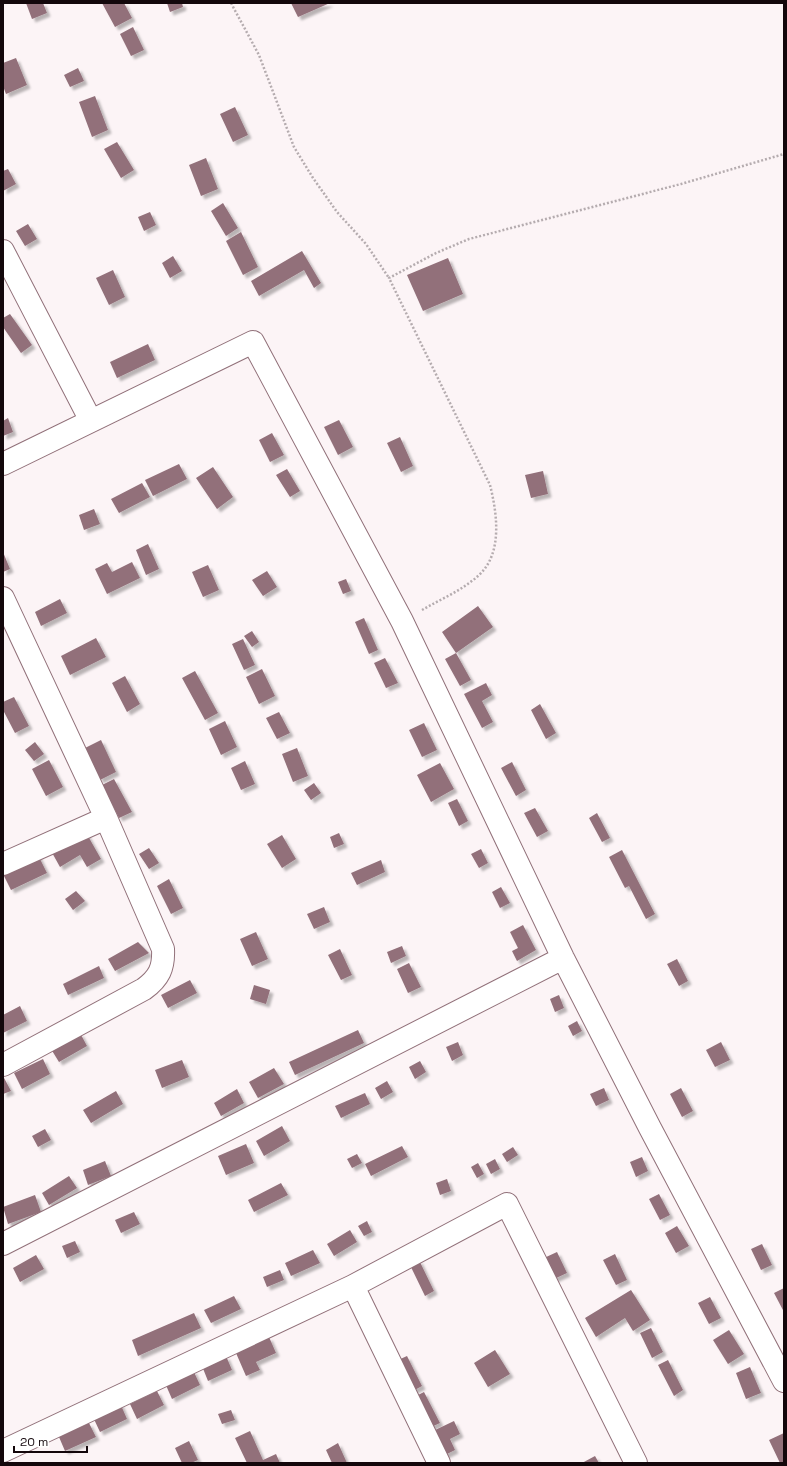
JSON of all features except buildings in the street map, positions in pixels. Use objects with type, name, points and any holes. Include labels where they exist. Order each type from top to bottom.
[{"type":"street","points":[[5,260],[91,421]]},
{"type":"street","points":[[3,464],[253,342],[402,621],[563,958],[650,1128],[784,1381]]},
{"type":"street","points":[[3,598],[106,818],[164,950],[164,961],[161,973],[154,982],[144,989],[3,1065]]},
{"type":"street","points":[[3,864],[106,818]]},
{"type":"street","points":[[3,1244],[563,958]]},
{"type":"street","points":[[6,1455],[353,1286],[507,1204],[636,1463]]},
{"type":"street","points":[[353,1286],[439,1463]]},
{"type":"path","points":[[231,3],[259,54],[294,147],[313,178],[337,212],[366,244],[389,278],[490,485],[495,502],[497,524],[495,543],[490,560],[480,574],[459,590],[402,621]]},
{"type":"path","points":[[389,278],[436,252],[469,239],[681,184],[784,154]]}]
